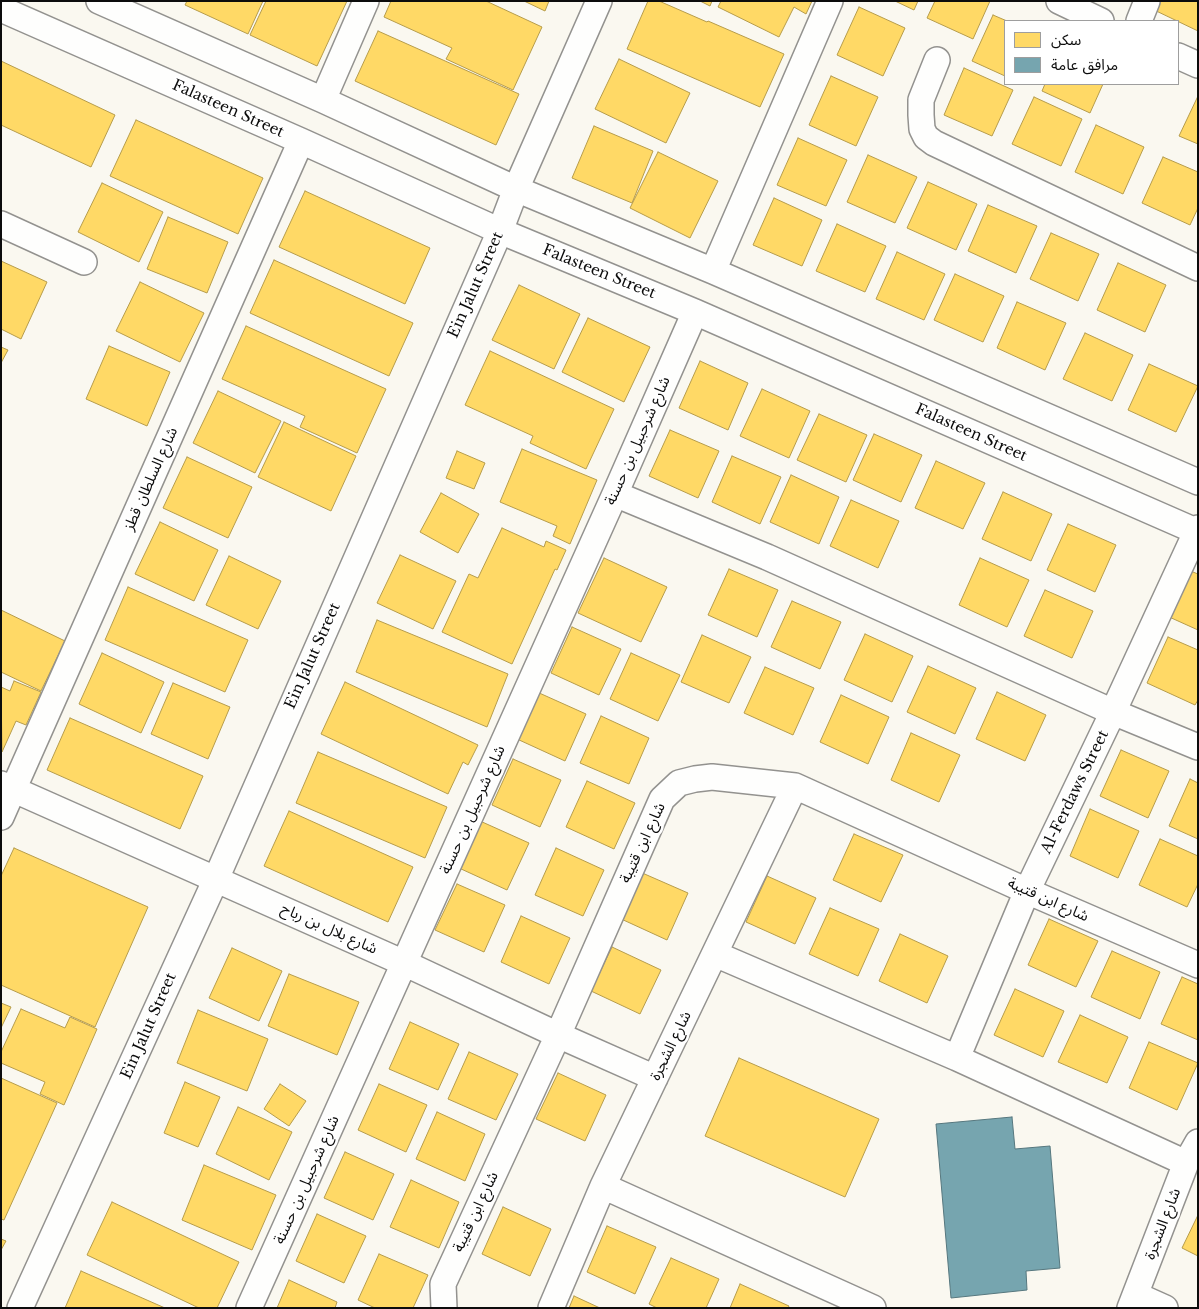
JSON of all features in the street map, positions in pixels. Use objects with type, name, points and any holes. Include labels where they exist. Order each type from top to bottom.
[{"type":"street","points":[[99,1],[323,100],[516,189],[713,271],[1198,482]]},
{"type":"street","points":[[323,100],[366,1]]},
{"type":"street","name":"Ein Jalut Street","points":[[20,1308],[216,879],[599,1]]},
{"type":"street","points":[[713,271],[830,1]]},
{"type":"street","points":[[1059,1],[1099,20]]},
{"type":"street","points":[[1138,20],[1147,1]]},
{"type":"street","name":"Falasteen Street","points":[[1,9],[500,231],[695,312],[1197,531]]},
{"type":"street","points":[[1179,56],[1198,65]]},
{"type":"street","points":[[937,60],[921,100],[922,129],[926,137],[934,143],[1198,268]]},
{"type":"street","name":"شارع السلطان قطز","points":[[1,816],[7,787],[301,141]]},
{"type":"street","points":[[1,224],[84,262]]},
{"type":"street","name":"شارع شرحبيل بن حسنة","points":[[249,1308],[695,312]]},
{"type":"street","points":[[615,494],[767,557],[1113,712],[1198,747]]},
{"type":"street","name":"Al-Ferdaws Street","points":[[957,1058],[1027,891],[1197,531]]},
{"type":"street","name":"شارع ابن قتيبة","points":[[444,1308],[443,1284],[558,1035],[662,800],[678,783],[712,777],[795,786],[1027,891],[1198,965]]},
{"type":"street","name":"شارع الشجرة","points":[[551,1308],[603,1186],[795,786]]},
{"type":"street","name":"شارع بلال بن رباح","points":[[7,787],[404,963],[655,1078]]},
{"type":"street","points":[[715,954],[957,1058],[1192,1152]]},
{"type":"street","name":"شارع الشجرة","points":[[1133,1301],[1192,1152]]},
{"type":"street","points":[[603,1186],[858,1305]]},
{"type":"street","points":[[1133,1301],[1165,1308]]},
{"type":"building: سكن","points":[[187,1],[263,1],[248,34],[185,5]]},
{"type":"building: سكن","points":[[266,1],[347,1],[317,66],[250,35]]},
{"type":"building: سكن","points":[[391,1],[486,1],[542,27],[513,90],[446,59],[452,48],[384,17]]},
{"type":"building: سكن","points":[[524,1],[549,1],[545,11]]},
{"type":"building: سكن","points":[[648,1],[659,1],[784,54],[760,107],[627,49]]},
{"type":"building: سكن","points":[[700,1],[712,1],[710,6]]},
{"type":"building: سكن","points":[[721,1],[812,1],[806,14],[794,7],[779,37],[718,7]]},
{"type":"building: سكن","points":[[895,1],[918,1],[914,10]]},
{"type":"building: سكن","points":[[935,1],[990,1],[973,39],[927,18]]},
{"type":"building: سكن","points":[[1153,1],[1198,1],[1198,31],[1179,22],[1179,20],[1175,20],[1150,8]]},
{"type":"building: سكن","points":[[859,7],[905,28],[883,76],[837,55]]},
{"type":"building: سكن","points":[[993,15],[1005,20],[1004,76],[972,61]]},
{"type":"building: سكن","points":[[378,31],[519,94],[496,145],[355,81]]},
{"type":"building: سكن","points":[[619,59],[690,93],[666,143],[595,109]]},
{"type":"building: سكن","points":[[1,61],[115,115],[91,167],[1,125]]},
{"type":"building: سكن","points":[[964,68],[1013,90],[992,136],[944,115]]},
{"type":"building: سكن","points":[[831,76],[878,97],[856,146],[809,125]]},
{"type":"building: سكن","points":[[1045,85],[1103,85],[1090,113],[1042,91]]},
{"type":"building: سكن","points":[[1198,96],[1198,144],[1179,136]]},
{"type":"building: سكن","points":[[1034,97],[1082,119],[1061,166],[1012,144]]},
{"type":"building: سكن","points":[[136,120],[263,178],[238,234],[110,176]]},
{"type":"building: سكن","points":[[1096,125],[1144,147],[1123,194],[1075,172]]},
{"type":"building: سكن","points":[[594,126],[653,151],[632,203],[572,178]]},
{"type":"building: سكن","points":[[798,138],[847,160],[826,206],[777,185]]},
{"type":"building: سكن","points":[[658,152],[718,181],[690,238],[630,208]]},
{"type":"building: سكن","points":[[868,155],[917,177],[895,223],[847,202]]},
{"type":"building: سكن","points":[[1163,157],[1198,172],[1198,208],[1190,225],[1142,203]]},
{"type":"building: سكن","points":[[928,182],[977,204],[956,250],[907,228]]},
{"type":"building: سكن","points":[[102,183],[163,212],[139,262],[78,232]]},
{"type":"building: سكن","points":[[305,191],[430,248],[405,304],[279,247]]},
{"type":"building: سكن","points":[[774,198],[822,220],[802,266],[753,245]]},
{"type":"building: سكن","points":[[988,205],[1037,226],[1016,273],[968,251]]},
{"type":"building: سكن","points":[[168,217],[228,242],[207,293],[147,269]]},
{"type":"building: سكن","points":[[837,224],[886,246],[865,292],[816,271]]},
{"type":"building: سكن","points":[[1051,233],[1099,254],[1078,301],[1030,279]]},
{"type":"building: سكن","points":[[897,252],[945,274],[924,320],[876,299]]},
{"type":"building: سكن","points":[[274,260],[413,323],[389,376],[250,313]]},
{"type":"building: سكن","points":[[1,261],[47,282],[21,339],[1,329]]},
{"type":"building: سكن","points":[[1118,263],[1166,285],[1145,332],[1097,310]]},
{"type":"building: سكن","points":[[955,274],[1004,296],[983,342],[934,320]]},
{"type":"building: سكن","points":[[140,282],[204,313],[180,362],[116,331]]},
{"type":"building: سكن","points":[[519,285],[580,314],[554,369],[492,340]]},
{"type":"building: سكن","points":[[1017,302],[1066,323],[1045,370],[997,348]]},
{"type":"building: سكن","points":[[588,318],[650,347],[624,402],[562,372]]},
{"type":"building: سكن","points":[[246,326],[386,389],[357,453],[300,427],[305,416],[222,379]]},
{"type":"building: سكن","points":[[1085,333],[1133,355],[1112,401],[1063,379]]},
{"type":"building: سكن","points":[[109,346],[170,372],[147,426],[86,399]]},
{"type":"building: سكن","points":[[1,347],[8,350],[1,363]]},
{"type":"building: سكن","points":[[490,351],[614,409],[586,469],[530,443],[533,436],[465,405]]},
{"type":"building: سكن","points":[[700,361],[748,383],[728,430],[679,408]]},
{"type":"building: سكن","points":[[1149,364],[1198,386],[1176,432],[1128,410]]},
{"type":"building: سكن","points":[[762,389],[810,411],[789,458],[740,436]]},
{"type":"building: سكن","points":[[218,391],[281,421],[255,473],[193,443]]},
{"type":"building: سكن","points":[[819,414],[867,435],[846,482],[797,460]]},
{"type":"building: سكن","points":[[284,422],[356,456],[331,511],[258,477]]},
{"type":"building: سكن","points":[[670,430],[719,451],[698,498],[649,476]]},
{"type":"building: سكن","points":[[874,434],[922,455],[901,502],[853,480]]},
{"type":"building: سكن","points":[[522,449],[597,480],[570,544],[553,536],[557,526],[500,502]]},
{"type":"building: سكن","points":[[457,451],[485,463],[474,489],[446,478]]},
{"type":"building: سكن","points":[[732,456],[781,477],[760,524],[712,502]]},
{"type":"building: سكن","points":[[187,457],[252,487],[228,538],[163,508]]},
{"type":"building: سكن","points":[[936,461],[985,483],[963,529],[915,508]]},
{"type":"building: سكن","points":[[791,475],[839,497],[819,544],[770,522]]},
{"type":"building: سكن","points":[[1003,492],[1052,514],[1031,561],[982,539]]},
{"type":"building: سكن","points":[[441,493],[479,514],[458,553],[420,532]]},
{"type":"building: سكن","points":[[851,500],[899,521],[878,568],[830,546]]},
{"type":"building: سكن","points":[[160,522],[218,550],[194,601],[135,574]]},
{"type":"building: سكن","points":[[1068,524],[1116,545],[1095,592],[1047,570]]},
{"type":"building: سكن","points":[[502,528],[544,547],[546,541],[566,550],[557,570],[555,569],[512,664],[442,632],[469,574],[478,578]]},
{"type":"building: سكن","points":[[400,555],[456,581],[433,629],[377,603]]},
{"type":"building: سكن","points":[[229,556],[281,581],[258,629],[206,605]]},
{"type":"building: سكن","points":[[604,558],[667,587],[641,642],[578,613]]},
{"type":"building: سكن","points":[[980,558],[1029,580],[1007,627],[959,605]]},
{"type":"building: سكن","points":[[729,569],[778,590],[757,637],[708,615]]},
{"type":"building: سكن","points":[[1188,570],[1198,574],[1198,630],[1167,616]]},
{"type":"building: سكن","points":[[128,587],[248,640],[225,692],[105,640]]},
{"type":"building: سكن","points":[[1045,590],[1093,611],[1072,658],[1024,636]]},
{"type":"building: سكن","points":[[792,601],[841,622],[820,669],[771,647]]},
{"type":"building: سكن","points":[[1,610],[65,641],[41,691],[1,672]]},
{"type":"building: سكن","points":[[377,620],[508,674],[487,727],[356,672]]},
{"type":"building: سكن","points":[[572,627],[621,649],[599,695],[551,673]]},
{"type":"building: سكن","points":[[865,634],[913,656],[892,702],[844,680]]},
{"type":"building: سكن","points":[[702,635],[751,657],[729,703],[681,682]]},
{"type":"building: سكن","points":[[1168,637],[1198,650],[1198,700],[1195,705],[1147,683]]},
{"type":"building: سكن","points":[[102,653],[164,682],[141,733],[79,704]]},
{"type":"building: سكن","points":[[631,653],[680,675],[658,721],[610,699]]},
{"type":"building: سكن","points":[[928,666],[976,688],[955,734],[907,712]]},
{"type":"building: سكن","points":[[765,667],[814,688],[793,735],[744,713]]},
{"type":"building: سكن","points":[[14,681],[41,692],[26,725],[16,721],[2,752],[1,687],[10,691]]},
{"type":"building: سكن","points":[[345,682],[478,745],[468,765],[463,762],[448,794],[321,734]]},
{"type":"building: سكن","points":[[173,683],[230,707],[208,759],[151,734]]},
{"type":"building: سكن","points":[[537,692],[586,714],[565,761],[517,739]]},
{"type":"building: سكن","points":[[997,692],[1046,715],[1025,761],[976,739]]},
{"type":"building: سكن","points":[[841,695],[889,717],[868,764],[820,742]]},
{"type":"building: سكن","points":[[601,716],[649,738],[629,784],[580,763]]},
{"type":"building: سكن","points":[[70,718],[203,776],[180,829],[47,770]]},
{"type":"building: سكن","points":[[911,733],[960,755],[939,802],[891,780]]},
{"type":"building: سكن","points":[[1121,750],[1169,771],[1148,818],[1100,796]]},
{"type":"building: سكن","points":[[318,752],[447,807],[425,858],[296,803]]},
{"type":"building: سكن","points":[[513,759],[561,780],[540,827],[492,805]]},
{"type":"building: سكن","points":[[1190,779],[1198,783],[1198,839],[1169,826]]},
{"type":"building: سكن","points":[[587,781],[635,803],[614,849],[566,827]]},
{"type":"building: سكن","points":[[1090,809],[1139,831],[1118,878],[1070,856]]},
{"type":"building: سكن","points":[[289,811],[413,867],[388,922],[264,866]]},
{"type":"building: سكن","points":[[480,821],[529,843],[507,890],[459,868]]},
{"type":"building: سكن","points":[[854,834],[903,855],[881,902],[833,880]]},
{"type":"building: سكن","points":[[1160,839],[1198,856],[1198,884],[1187,907],[1139,885]]},
{"type":"building: سكن","points":[[14,848],[148,907],[95,1027],[1,985],[1,876]]},
{"type":"building: سكن","points":[[556,848],[604,870],[583,916],[535,895]]},
{"type":"building: سكن","points":[[640,872],[688,893],[667,940],[619,918]]},
{"type":"building: سكن","points":[[767,876],[816,898],[795,944],[746,922]]},
{"type":"building: سكن","points":[[457,884],[505,905],[484,952],[435,930]]},
{"type":"building: سكن","points":[[830,908],[879,929],[858,976],[809,954]]},
{"type":"building: سكن","points":[[521,916],[570,938],[549,984],[501,962]]},
{"type":"building: سكن","points":[[1049,919],[1098,941],[1076,987],[1028,965]]},
{"type":"building: سكن","points":[[900,934],[948,956],[927,1003],[879,981]]},
{"type":"building: سكن","points":[[612,947],[661,970],[640,1014],[591,991]]},
{"type":"building: سكن","points":[[232,948],[282,971],[259,1021],[209,998]]},
{"type":"building: سكن","points":[[1112,951],[1160,972],[1140,1019],[1091,997]]},
{"type":"building: سكن","points":[[289,974],[359,1002],[337,1055],[268,1026]]},
{"type":"building: سكن","points":[[1182,977],[1198,984],[1198,1040],[1161,1024]]},
{"type":"building: سكن","points":[[1015,989],[1064,1011],[1043,1057],[994,1035]]},
{"type":"building: سكن","points":[[1,1003],[11,1007],[1,1028]]},
{"type":"building: سكن","points":[[21,1009],[65,1028],[70,1017],[97,1029],[64,1105],[40,1094],[45,1082],[1,1063],[1,1052]]},
{"type":"building: سكن","points":[[198,1010],[268,1039],[247,1091],[177,1063]]},
{"type":"building: سكن","points":[[1080,1015],[1128,1037],[1107,1083],[1058,1062]]},
{"type":"building: سكن","points":[[410,1022],[459,1044],[438,1090],[389,1069]]},
{"type":"building: سكن","points":[[1149,1042],[1198,1063],[1177,1110],[1129,1088]]},
{"type":"building: سكن","points":[[469,1052],[518,1074],[496,1120],[448,1099]]},
{"type":"building: سكن","points":[[739,1058],[879,1119],[845,1197],[705,1136]]},
{"type":"building: سكن","points":[[558,1073],[606,1095],[585,1141],[536,1119]]},
{"type":"building: سكن","points":[[1,1078],[57,1103],[4,1220],[1,1219]]},
{"type":"building: سكن","points":[[185,1082],[220,1097],[198,1147],[164,1133]]},
{"type":"building: سكن","points":[[280,1084],[306,1101],[289,1126],[264,1109]]},
{"type":"building: سكن","points":[[379,1084],[427,1105],[406,1152],[358,1130]]},
{"type":"building: سكن","points":[[238,1107],[292,1132],[269,1180],[216,1154]]},
{"type":"building: سكن","points":[[437,1112],[485,1134],[465,1181],[416,1159]]},
{"type":"building: سكن","points":[[345,1152],[394,1174],[373,1220],[324,1198]]},
{"type":"building: سكن","points":[[204,1165],[276,1195],[252,1250],[182,1220]]},
{"type":"building: سكن","points":[[411,1180],[459,1202],[439,1248],[390,1227]]},
{"type":"building: سكن","points":[[112,1202],[239,1262],[217,1308],[199,1308],[87,1255]]},
{"type":"building: سكن","points":[[503,1207],[551,1229],[530,1276],[482,1254]]},
{"type":"building: سكن","points":[[317,1214],[366,1236],[344,1283],[296,1261]]},
{"type":"building: سكن","points":[[1198,1215],[1198,1256],[1182,1248]]},
{"type":"building: سكن","points":[[607,1226],[656,1247],[635,1294],[587,1272]]},
{"type":"building: سكن","points":[[1,1239],[6,1241],[1,1250]]},
{"type":"building: سكن","points":[[379,1254],[428,1275],[413,1308],[375,1308],[358,1300]]},
{"type":"building: سكن","points":[[671,1258],[719,1279],[706,1308],[657,1308],[649,1304]]},
{"type":"building: سكن","points":[[81,1271],[165,1308],[65,1308]]},
{"type":"building: سكن","points":[[289,1280],[337,1302],[335,1308],[277,1308]]},
{"type":"building: سكن","points":[[740,1284],[789,1306],[788,1308],[730,1308]]},
{"type":"building: سكن","points":[[574,1296],[600,1308],[569,1308]]},
{"type":"building: مرافق عامة","points":[[1012,1117],[1015,1149],[1050,1146],[1060,1268],[1026,1271],[1027,1290],[951,1298],[936,1124]]}]
